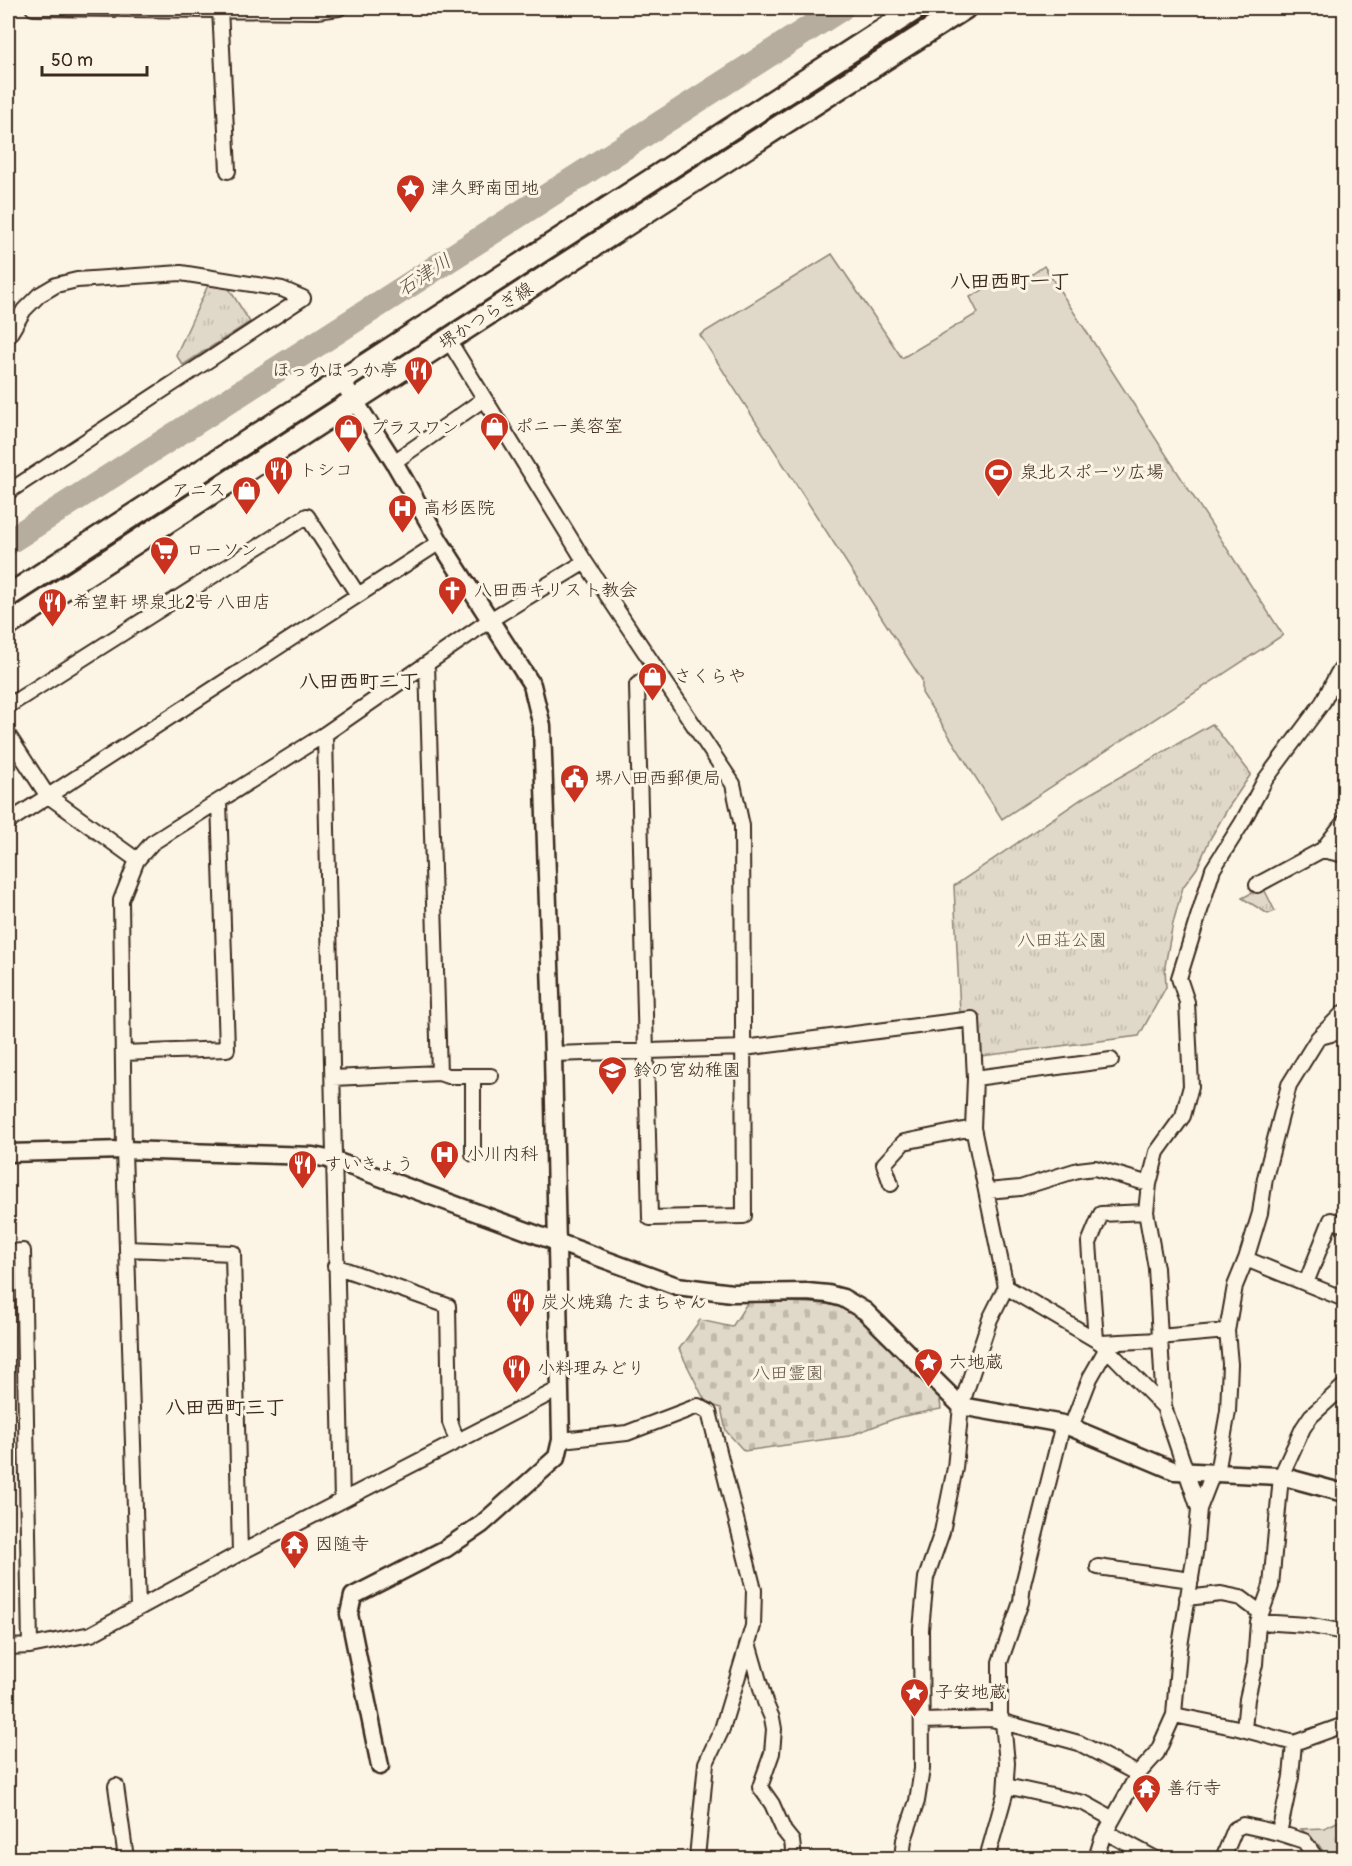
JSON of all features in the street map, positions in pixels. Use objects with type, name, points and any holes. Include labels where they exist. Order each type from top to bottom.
[{"type":"main road","name":"堺かつらぎ線","points":[[8,596],[917,8]]},
{"type":"main road","name":"堺かつらぎ線","points":[[8,625],[674,192],[965,8]]},
{"type":"street","points":[[33,8],[220,8],[316,11],[339,8]]},
{"type":"street","points":[[220,8],[228,171]]},
{"type":"street","points":[[8,337],[24,310],[39,295],[56,285],[77,280],[181,273],[282,289],[303,298],[8,492]]},
{"type":"street","points":[[449,340],[585,562],[657,670],[733,784],[742,826],[744,1216],[650,1218],[637,685],[657,670]]},
{"type":"street","points":[[342,381],[394,462],[440,542],[532,685],[542,726],[553,1054],[561,1440],[557,1457],[482,1524],[445,1548],[353,1596],[349,1614],[380,1766]]},
{"type":"street","points":[[394,462],[484,399]]},
{"type":"street","points":[[8,706],[306,516],[358,595]]},
{"type":"street","points":[[8,822],[440,542]]},
{"type":"street","points":[[138,1608],[124,1150],[121,900],[137,860],[152,843],[325,734],[490,620],[585,562]]},
{"type":"street","points":[[427,664],[439,1072]]},
{"type":"street","points":[[1199,1509],[1164,1407],[1156,1268],[1146,1212],[1149,1184],[1157,1152],[1184,1116],[1191,1086],[1187,1002],[1179,978],[1213,869],[1242,823],[1265,780],[1323,702],[1344,666]]},
{"type":"street","points":[[325,734],[342,1501]]},
{"type":"street","points":[[8,735],[47,795],[137,860]]},
{"type":"street","points":[[123,1053],[227,1049],[219,801]]},
{"type":"street","points":[[1257,885],[1322,850],[1344,822]]},
{"type":"street","points":[[1322,850],[1344,855]]},
{"type":"street","points":[[1096,1858],[1113,1819],[1138,1774],[1156,1753],[1174,1715],[1179,1652],[1196,1553],[1199,1509],[1215,1473],[1228,1411],[1230,1364],[1227,1331],[1235,1286],[1260,1213],[1265,1178],[1289,1085],[1318,1038],[1344,1012]]},
{"type":"street","points":[[553,1054],[744,1048],[972,1019],[975,1078],[973,1128],[1006,1287],[990,1319],[961,1407],[955,1468],[942,1532],[926,1578],[921,1629],[922,1769],[917,1801],[904,1840],[902,1858]]},
{"type":"street","points":[[1318,1038],[1335,1033],[1344,1034]]},
{"type":"street","points":[[975,1078],[1111,1060]]},
{"type":"street","points":[[333,1078],[439,1072],[448,1076],[491,1076]]},
{"type":"street","points":[[473,1076],[473,1154]]},
{"type":"street","points":[[891,1184],[884,1164],[904,1142],[973,1128]]},
{"type":"street","points":[[8,1154],[124,1150],[313,1156],[333,1160],[677,1286],[732,1293],[807,1292],[843,1298],[865,1311],[961,1407],[1067,1426],[1175,1471],[1281,1476],[1344,1493]]},
{"type":"street","points":[[987,1191],[1020,1188],[1078,1170],[1095,1168],[1149,1184]]},
{"type":"street","points":[[987,1858],[1006,1786],[1007,1763],[1003,1722],[1000,1715],[1000,1662],[1021,1602],[1023,1584],[1067,1426],[1090,1378],[1101,1344],[1089,1243],[1101,1214],[1146,1212]]},
{"type":"street","points":[[1306,1283],[1330,1220],[1344,1225]]},
{"type":"street","points":[[127,1250],[232,1252],[240,1553]]},
{"type":"street","points":[[8,1252],[23,1251],[30,1646]]},
{"type":"street","points":[[1246,1259],[1344,1299]]},
{"type":"street","points":[[335,1266],[448,1306],[450,1422],[457,1441]]},
{"type":"street","points":[[1006,1287],[1101,1344],[1164,1407]]},
{"type":"street","points":[[1101,1344],[1227,1331]]},
{"type":"street","points":[[1244,1729],[1247,1699],[1256,1664],[1260,1617],[1271,1586],[1281,1476],[1307,1422],[1344,1386]]},
{"type":"street","points":[[8,1647],[30,1646],[91,1634],[240,1553],[559,1389]]},
{"type":"street","points":[[561,1440],[627,1433],[698,1406],[709,1412],[754,1590],[753,1626],[722,1729],[706,1762],[697,1858]]},
{"type":"street","points":[[1098,1567],[1191,1580]]},
{"type":"street","points":[[1187,1598],[1221,1594],[1241,1598],[1260,1617],[1344,1632]]},
{"type":"street","points":[[748,1643],[774,1729],[772,1753],[760,1786],[772,1804],[784,1831],[792,1841],[794,1858]]},
{"type":"street","points":[[1174,1715],[1244,1729],[1294,1743],[1344,1725]]},
{"type":"street","points":[[922,1721],[992,1719],[1079,1743],[1138,1774]]},
{"type":"street","points":[[1280,1833],[1291,1777],[1294,1743]]},
{"type":"street","points":[[116,1786],[126,1858]]},
{"type":"street","points":[[1006,1786],[1084,1803],[1113,1819]]},
{"type":"street","points":[[1223,1858],[1235,1829],[1243,1825],[1304,1841],[1316,1858]]},
{"type":"street","points":[[1106,1832],[1154,1858]]},
{"type":"green space","name":"泉北スポーツ広場","points":[[832,254],[902,358],[978,313],[970,297],[1014,272],[1021,282],[1044,266],[1283,635],[1002,819],[922,693],[922,680],[700,335]]},
{"type":"green space","points":[[209,283],[228,287],[250,322],[183,365],[176,355]]},
{"type":"green space","name":"八田荘公園","points":[[1212,724],[1251,774],[1210,839],[1197,868],[1183,887],[1165,966],[1166,987],[1139,1036],[982,1056],[976,1013],[960,1013],[954,886],[1083,798]]},
{"type":"green space","points":[[1263,887],[1275,911],[1268,914],[1242,898]]},
{"type":"green space","name":"八田霊園","points":[[749,1300],[830,1304],[846,1308],[867,1323],[939,1393],[941,1409],[899,1417],[849,1436],[744,1451],[726,1431],[721,1408],[706,1403],[679,1349],[700,1320],[732,1327]]},
{"type":"green space","points":[[1344,1819],[1344,1855],[1327,1857],[1318,1844],[1301,1829],[1324,1828]]},
{"type":"waterway","name":"石津川","points":[[8,542],[841,8]]},
{"type":"place","name":"津久野南団地","points":[[410,214]]},
{"type":"place","name":"ほっかほっか亭","points":[[419,396]]},
{"type":"place","name":"ポニー美容室","points":[[494,452]]},
{"type":"place","name":"プラスワン","points":[[349,454]]},
{"type":"place","name":"トシコ","points":[[278,496]]},
{"type":"place","name":"泉北スポーツ広場","points":[[999,498]]},
{"type":"place","name":"アニス","points":[[247,516]]},
{"type":"place","name":"高杉医院","points":[[402,534]]},
{"type":"place","name":"ローソン","points":[[165,576]]},
{"type":"place","name":"八田西キリスト教会","points":[[453,616]]},
{"type":"place","name":"希望軒 堺泉北2号 八田店","points":[[52,628]]},
{"type":"place","name":"さくらや","points":[[653,702]]},
{"type":"place","name":"堺八田西郵便局","points":[[574,804]]},
{"type":"place","name":"鈴の宮幼稚園","points":[[612,1096]]},
{"type":"place","name":"小川内科","points":[[445,1180]]},
{"type":"place","name":"すいきょう","points":[[303,1190]]},
{"type":"place","name":"炭火焼鶏 たまちゃん","points":[[520,1328]]},
{"type":"place","name":"六地蔵","points":[[928,1388]]},
{"type":"place","name":"小料理みどり","points":[[516,1394]]},
{"type":"place","name":"因随寺","points":[[294,1570]]},
{"type":"place","name":"子安地蔵","points":[[914,1718]]},
{"type":"place","name":"善行寺","points":[[1146,1814]]},
{"type":"district","name":"八田西町一丁","points":[[1010,281]]},
{"type":"district","name":"八田西町二丁","points":[[359,681]]},
{"type":"district","name":"八田西町三丁","points":[[225,1407]]}]
